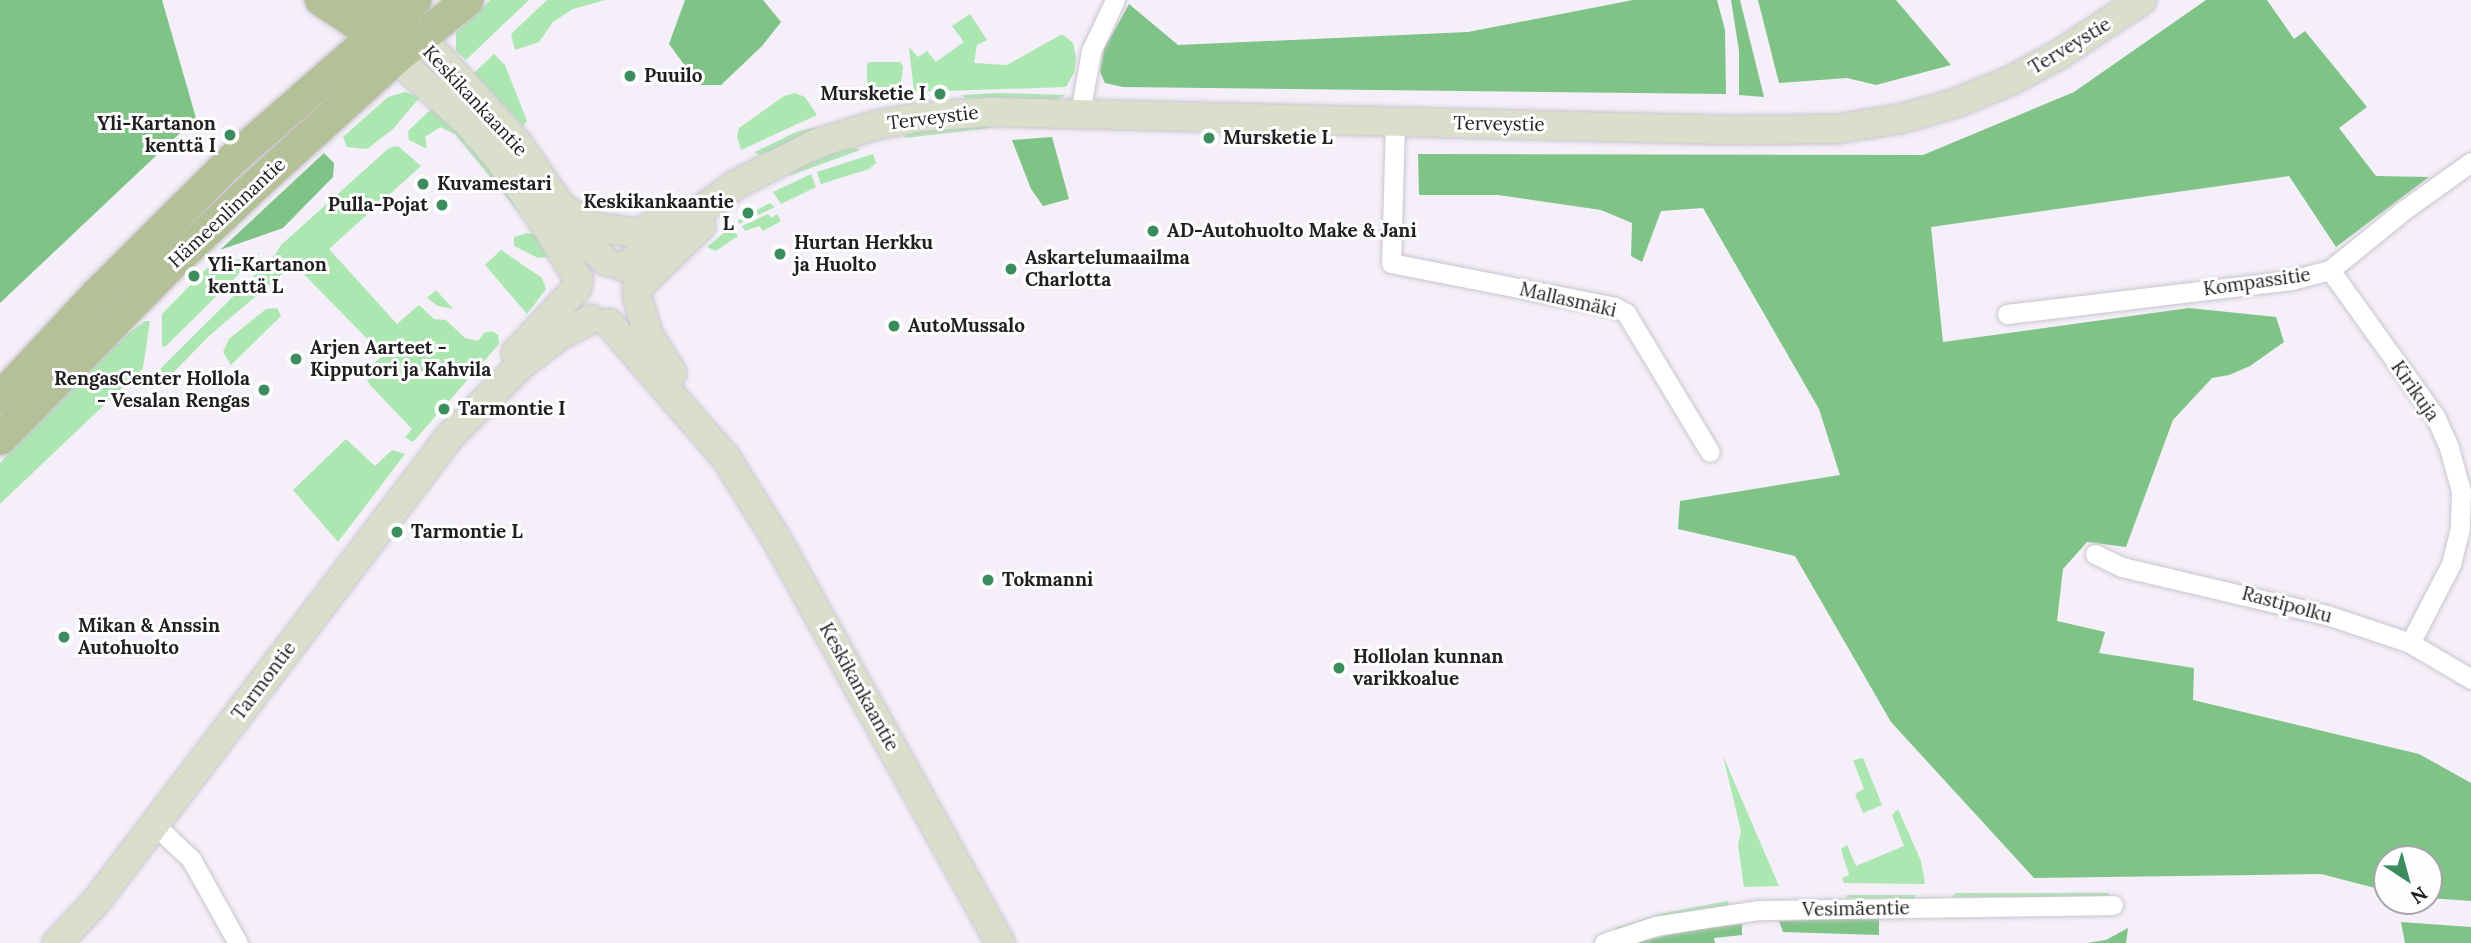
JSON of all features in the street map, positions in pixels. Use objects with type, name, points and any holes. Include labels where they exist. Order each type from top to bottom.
[{"type":"main road","points":[[321,0],[393,18]]},
{"type":"main road","points":[[365,0],[393,18],[408,49]]},
{"type":"main road","name":"Hämeenlinnantie","points":[[0,439],[168,268],[408,49],[468,0]]},
{"type":"main road","name":"Terveystie","points":[[563,209],[592,226],[638,233],[663,221],[737,171],[798,146],[920,117],[991,112],[1731,130],[1836,129],[1887,121],[1956,103],[2012,80],[2058,55],[2142,0]]},
{"type":"main road","name":"Hämeenlinnantie","points":[[0,398],[97,294],[233,159],[393,18]]},
{"type":"main road","name":"Keskikankaantie","points":[[408,49],[447,66],[519,145],[585,242],[626,278],[648,334],[708,436]]},
{"type":"main road","name":"Keskikankaantie","points":[[408,49],[500,160],[539,215],[578,284]]},
{"type":"main road","name":"Terveystie","points":[[626,278],[751,188],[816,151],[822,141]]},
{"type":"main road","points":[[590,267],[626,278],[624,317],[600,321],[579,305],[578,284],[590,267]]},
{"type":"main road","name":"Tarmontie","points":[[468,416],[482,390],[578,284]]},
{"type":"main road","name":"Keskikankaantie","points":[[600,321],[726,458],[777,540],[1000,943]]},
{"type":"main road","name":"Tarmontie","points":[[57,943],[95,903],[468,416],[521,365],[559,335],[600,321]]},
{"type":"street","points":[[1080,113],[1091,51],[1115,0]]},
{"type":"street","name":"Mallasmäki","points":[[1395,122],[1391,263],[1615,307],[1626,313],[1710,452]]},
{"type":"street","name":"Kompassitie","points":[[2007,314],[2291,280],[2330,270],[2404,210],[2471,162]]},
{"type":"street","name":"Kirikuja","points":[[2330,270],[2435,416],[2449,448],[2461,491],[2460,528],[2451,564],[2410,643]]},
{"type":"street","name":"Rastipolku","points":[[2095,554],[2122,567],[2327,615],[2410,643],[2471,679]]},
{"type":"street","points":[[155,825],[191,859],[238,943]]},
{"type":"street","name":"Vesimäentie","points":[[1604,943],[1655,926],[1758,910],[2113,905]]},
{"type":"green space","points":[[0,0],[162,0],[196,118],[0,303]]},
{"type":"green space","points":[[490,0],[529,0],[466,60],[456,51],[456,33]]},
{"type":"green space","points":[[547,0],[605,0],[573,9],[553,22],[539,42],[515,50],[511,34]]},
{"type":"green space","points":[[685,0],[763,0],[781,22],[762,46],[721,85],[699,85],[669,44]]},
{"type":"green space","points":[[1633,0],[1717,0],[1725,30],[1726,94],[1123,87],[1105,83],[1100,72],[1104,49],[1129,4],[1178,45],[1468,32]]},
{"type":"green space","points":[[1731,0],[1740,0],[1764,97],[1739,95],[1739,51]]},
{"type":"green space","points":[[1758,0],[1896,0],[1951,65],[1876,85],[1847,78],[1779,83]]},
{"type":"green space","points":[[2206,0],[2267,0],[2294,39],[2305,31],[2367,107],[2339,128],[2376,176],[2429,177],[2336,247],[2289,176],[1931,227],[1943,342],[2189,308],[2276,317],[2284,342],[2250,366],[2229,375],[2212,378],[2173,420],[2126,547],[2087,542],[2063,569],[2057,621],[2105,632],[2099,653],[2194,668],[2193,700],[2419,754],[2471,783],[2471,901],[2443,899],[2443,845],[2373,845],[2373,887],[2321,874],[2034,878],[1891,722],[1795,556],[1678,529],[1680,501],[1840,475],[1819,409],[1703,208],[1661,211],[1642,262],[1631,256],[1632,223],[1601,210],[1498,195],[1419,195],[1418,154],[1923,155],[2074,92]]},
{"type":"green space","points":[[970,14],[987,40],[977,45],[974,63],[1007,65],[1062,34],[1073,43],[1076,57],[1075,71],[1066,87],[914,92],[909,47],[918,57],[927,51],[936,62],[964,42],[952,26]]},
{"type":"green space","points":[[494,54],[505,65],[527,121],[523,126],[474,73]]},
{"type":"green space","points":[[900,62],[903,66],[900,90],[893,96],[871,98],[867,93],[867,64]]},
{"type":"green space","points":[[405,92],[420,97],[393,129],[367,149],[347,147],[343,137],[388,97]]},
{"type":"green space","points":[[795,93],[805,97],[817,115],[741,150],[737,136],[739,128],[784,96]]},
{"type":"green space","points":[[962,95],[1066,95],[1048,104],[965,98]]},
{"type":"green space","points":[[438,108],[526,212],[519,212],[455,134],[440,127],[425,137],[427,149],[409,140],[408,131],[428,112]]},
{"type":"green space","points":[[988,125],[990,128],[904,138],[909,131]]},
{"type":"green space","points":[[817,127],[775,150],[758,155],[755,152],[796,132]]},
{"type":"green space","points":[[1052,137],[1069,199],[1043,206],[1031,189],[1012,140]]},
{"type":"green space","points":[[398,146],[421,166],[329,249],[397,324],[419,305],[434,319],[446,320],[465,338],[478,341],[484,333],[492,331],[498,335],[499,344],[413,442],[405,437],[412,429],[370,385],[364,373],[383,355],[294,264],[210,335],[168,378],[156,373],[275,255],[281,245],[389,148]]},
{"type":"green space","points":[[856,148],[860,150],[789,176],[795,169],[838,151]]},
{"type":"green space","points":[[324,153],[334,163],[333,177],[283,228],[220,250]]},
{"type":"green space","points":[[873,154],[876,163],[869,169],[821,184],[817,172]]},
{"type":"green space","points":[[811,174],[816,187],[781,204],[773,192]]},
{"type":"green space","points":[[770,203],[775,207],[739,224],[738,220]]},
{"type":"green space","points":[[768,214],[771,218],[777,214],[781,221],[763,231],[759,226],[745,231],[742,226]]},
{"type":"green space","points":[[731,227],[738,236],[716,251],[707,247]]},
{"type":"green space","points":[[528,233],[541,236],[550,252],[547,257],[538,258],[514,246],[514,237]]},
{"type":"green space","points":[[501,250],[542,278],[546,289],[527,314],[485,265]]},
{"type":"green space","points":[[260,253],[162,347],[162,314],[207,268]]},
{"type":"green space","points":[[436,290],[453,309],[438,306],[427,298]]},
{"type":"green space","points":[[277,308],[281,316],[231,365],[223,352],[229,339],[266,309]]},
{"type":"green space","points":[[145,321],[150,321],[143,368],[0,504],[0,463],[101,354]]},
{"type":"green space","points":[[346,439],[375,466],[392,450],[405,454],[338,542],[293,490]]},
{"type":"green space","points":[[1723,756],[1779,886],[1744,887],[1738,845],[1741,831]]},
{"type":"green space","points":[[1863,758],[1882,805],[1863,813],[1855,794],[1864,789],[1853,760]]},
{"type":"green space","points":[[1898,809],[1921,861],[1925,884],[1844,883],[1842,878],[1849,875],[1841,849],[1847,845],[1856,866],[1904,846],[1892,815]]},
{"type":"green space","points":[[1955,893],[2109,893],[2109,897],[1953,897]]},
{"type":"green space","points":[[1847,895],[1915,895],[1915,899],[1847,898]]},
{"type":"green space","points":[[1728,901],[1729,905],[1620,931],[1615,928],[1664,913]]},
{"type":"green space","points":[[1879,918],[1879,935],[1783,932],[1779,921]]},
{"type":"green space","points":[[2401,922],[2471,927],[2471,943],[2405,943]]},
{"type":"green space","points":[[1742,924],[1742,935],[1714,938],[1715,943],[1634,943],[1694,929]]},
{"type":"green space","points":[[2128,928],[2126,943],[2087,943],[2106,940]]},
{"type":"place","name":"Puuilo","points":[[630,76]]},
{"type":"place","name":"Mursketie I","points":[[940,94]]},
{"type":"place","name":"Yli-Kartanon kenttä I","points":[[230,135]]},
{"type":"place","name":"Mursketie L","points":[[1209,138]]},
{"type":"place","name":"Kuvamestari","points":[[423,184]]},
{"type":"place","name":"Pulla-Pojat","points":[[442,205]]},
{"type":"place","name":"Keskikankaantie L","points":[[748,213]]},
{"type":"place","name":"AD-Autohuolto Make & Jani","points":[[1153,231]]},
{"type":"place","name":"Hurtan Herkku ja Huolto","points":[[780,254]]},
{"type":"place","name":"Askartelumaailma Charlotta","points":[[1011,269]]},
{"type":"place","name":"Yli-Kartanon kenttä L","points":[[194,276]]},
{"type":"place","name":"AutoMussalo","points":[[894,326]]},
{"type":"place","name":"Arjen Aarteet - Kipputori ja Kahvila","points":[[296,359]]},
{"type":"place","name":"RengasCenter Hollola - Vesalan Rengas","points":[[264,390]]},
{"type":"place","name":"Tarmontie I","points":[[444,409]]},
{"type":"place","name":"Tarmontie L","points":[[397,532]]},
{"type":"place","name":"Tokmanni","points":[[988,580]]},
{"type":"place","name":"Mikan & Anssin Autohuolto","points":[[64,637]]},
{"type":"place","name":"Hollolan kunnan varikkoalue","points":[[1339,668]]}]
